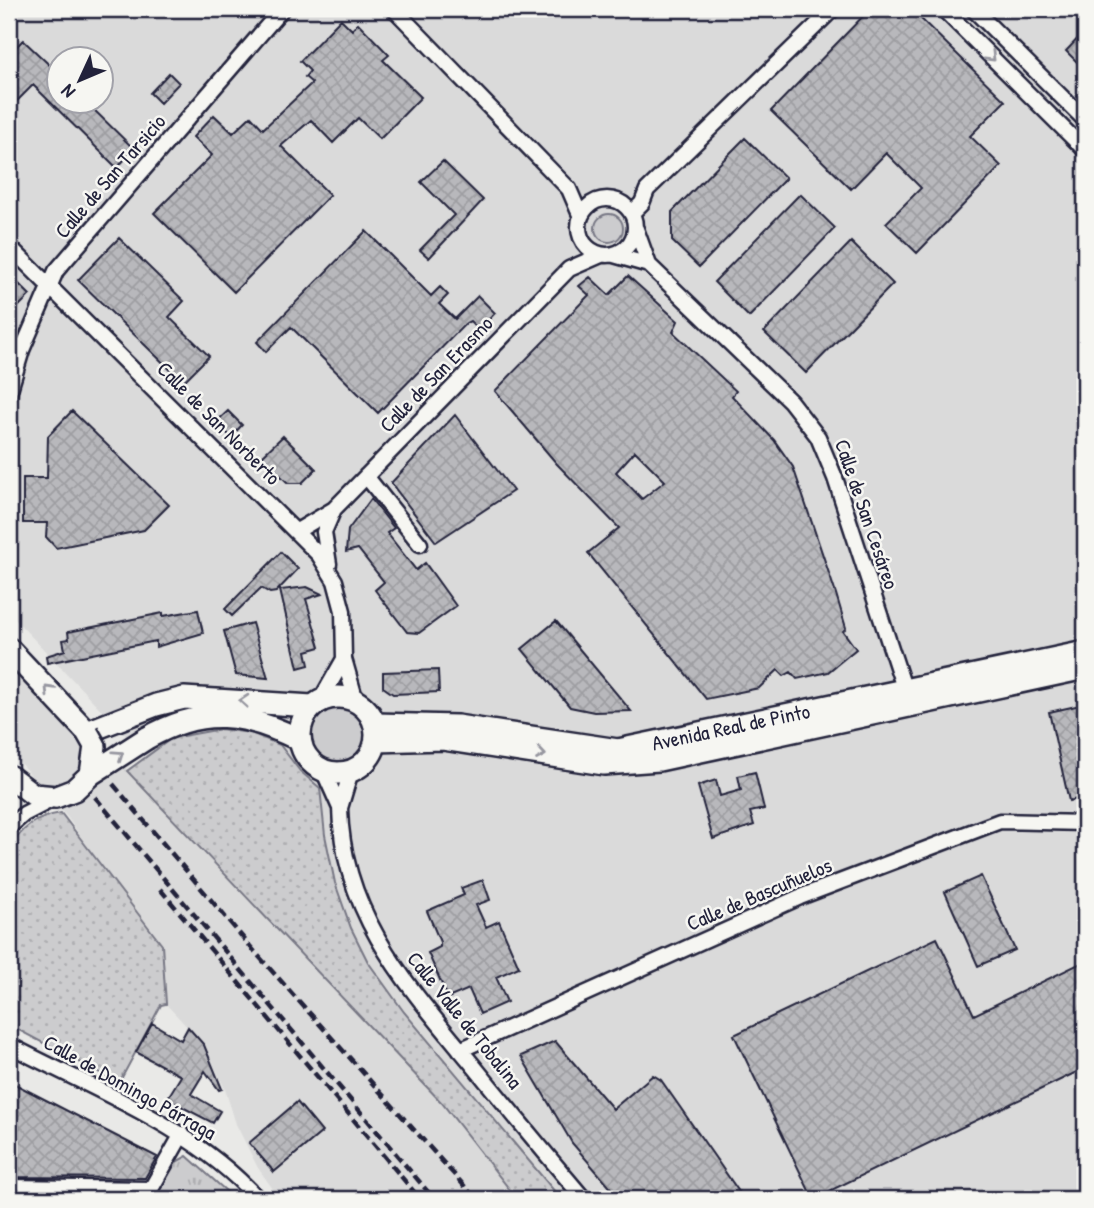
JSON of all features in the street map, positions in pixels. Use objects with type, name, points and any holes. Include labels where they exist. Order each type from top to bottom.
[{"type":"main road","points":[[9,649],[87,733],[95,746],[91,774]]},
{"type":"main road","name":"Avenida Real de Pinto","points":[[909,703],[1085,652]]},
{"type":"main road","name":"Avenida Real de Pinto","points":[[375,732],[443,739],[604,764],[659,760],[909,703],[1085,668]]},
{"type":"main road","points":[[87,733],[139,712],[184,698],[316,704],[338,696],[356,701],[367,709],[375,732],[364,764],[351,771],[337,773],[323,770],[304,752],[300,740],[302,722],[316,704]]},
{"type":"main road","points":[[9,776],[34,795],[57,797],[74,790],[91,774],[146,738],[168,726],[205,715],[250,720],[300,740]]},
{"type":"street","name":"Calle de San Tarsicio","points":[[9,393],[22,349],[56,271],[282,9]]},
{"type":"street","points":[[394,9],[569,189],[595,202]]},
{"type":"street","points":[[627,208],[632,194],[647,190],[833,9]]},
{"type":"street","points":[[943,9],[1085,150]]},
{"type":"street","points":[[973,9],[1085,120]]},
{"type":"street","points":[[569,189],[580,218],[581,238],[590,250],[608,255],[629,246],[636,229],[627,208],[609,199],[595,202],[580,218]]},
{"type":"street","name":"Calle de San Cesáreo","points":[[636,229],[649,265],[790,401],[818,437],[835,478],[909,703]]},
{"type":"street","name":"Calle de San Erasmo","points":[[297,531],[334,509],[569,269],[581,238]]},
{"type":"street","name":"Calle de San Norberto","points":[[9,246],[297,531],[331,572],[343,611],[344,659],[356,701]]},
{"type":"street","name":"Calle de San Cesáreo","points":[[608,255],[649,265]]},
{"type":"street","name":"Calle de San Erasmo","points":[[569,269],[608,255]]},
{"type":"street","points":[[366,476],[420,544]]},
{"type":"street","name":"Calle de San Erasmo","points":[[331,572],[324,532],[334,509]]},
{"type":"street","points":[[316,704],[344,659]]},
{"type":"street","name":"Calle Valle de Tobalina","points":[[323,770],[340,808]]},
{"type":"street","name":"Calle Valle de Tobalina","points":[[351,771],[340,808],[341,836],[350,869],[381,948],[407,987],[584,1199]]},
{"type":"street","points":[[9,827],[24,814],[57,797]]},
{"type":"street","name":"Calle de Bascuñuelos","points":[[460,1050],[800,897],[1000,821],[1026,819],[1085,824]]},
{"type":"street","name":"Calle de Domingo Párraga","points":[[9,1045],[181,1134],[234,1173],[258,1199]]},
{"type":"street","points":[[9,1188],[153,1194],[181,1134]]},
{"type":"shaded area","points":[[9,9],[1085,9],[1085,1199],[549,1199],[277,894],[9,613]]},
{"type":"shaded area","points":[[9,638],[129,772],[442,1103],[517,1199],[280,1199],[258,1168],[236,1124],[225,1089],[204,1045],[166,1004],[162,945],[111,881],[68,818],[9,750]]},
{"type":"green space","points":[[609,214],[619,218],[623,228],[619,238],[609,242],[599,238],[595,228],[599,218]]},
{"type":"green space","points":[[334,704],[346,704],[362,712],[368,722],[368,746],[362,756],[346,764],[334,764],[318,756],[310,740],[310,728],[318,712]]},
{"type":"green space","points":[[221,729],[251,733],[280,745],[300,771],[320,788],[325,835],[335,883],[351,928],[368,962],[404,1012],[561,1199],[517,1199],[442,1103],[127,771],[172,738]]},
{"type":"green space","points":[[61,813],[162,945],[166,1004],[161,1005],[119,1083],[9,1025],[9,850],[30,825],[44,817]]},
{"type":"green space","points":[[187,1156],[235,1199],[163,1199],[158,1192],[176,1162]]},
{"type":"building","points":[[870,9],[911,9],[1005,101],[970,136],[1001,166],[917,253],[886,223],[921,188],[886,153],[851,189],[771,111]]},
{"type":"building","points":[[341,19],[352,30],[358,23],[389,55],[383,60],[421,97],[380,139],[358,118],[333,143],[311,120],[281,146],[330,195],[234,292],[154,213],[212,155],[193,137],[214,115],[233,133],[251,116],[263,129],[312,83],[305,77],[310,71],[300,61]]},
{"type":"building","points":[[1085,31],[1085,70],[1066,51]]},
{"type":"building","points":[[23,40],[46,62],[46,98],[33,85],[9,109],[9,54]]},
{"type":"building","points":[[169,73],[179,83],[160,103],[150,93]]},
{"type":"building","points":[[64,116],[100,116],[134,149],[117,168]]},
{"type":"building","points":[[745,138],[786,178],[699,267],[672,241],[672,212]]},
{"type":"building","points":[[443,161],[483,200],[429,258],[420,250],[454,215],[421,182]]},
{"type":"building","points":[[800,194],[835,228],[749,317],[714,282]]},
{"type":"building","points":[[366,231],[431,296],[440,287],[448,295],[439,304],[455,319],[478,296],[495,313],[479,330],[470,321],[466,323],[378,413],[291,327],[266,352],[257,342]]},
{"type":"building","points":[[119,238],[184,301],[169,317],[209,356],[183,382],[78,280]]},
{"type":"building","points":[[851,242],[893,284],[806,373],[764,332]]},
{"type":"building","points":[[9,274],[30,295],[9,316]]},
{"type":"building","points":[[628,276],[678,321],[673,332],[736,391],[732,396],[774,440],[793,467],[836,594],[846,628],[843,631],[856,649],[828,672],[797,679],[791,672],[784,676],[778,670],[759,688],[706,699],[588,553],[619,528],[557,464],[495,391],[589,295],[579,286],[590,277],[609,295]],"holes":[[[635,451],[665,481],[642,499],[616,472]]]},
{"type":"building","points":[[72,411],[169,505],[144,530],[56,548],[46,537],[47,523],[23,523],[23,478],[47,478],[48,436]]},
{"type":"building","points":[[228,411],[242,425],[231,437],[216,422]]},
{"type":"building","points":[[455,415],[513,491],[436,542],[391,483]]},
{"type":"building","points":[[283,436],[316,469],[302,483],[288,483],[261,457]]},
{"type":"building","points":[[371,499],[394,528],[387,533],[416,570],[425,563],[456,606],[419,633],[407,632],[375,590],[384,582],[358,549],[346,552],[348,530]]},
{"type":"building","points":[[281,552],[298,569],[276,592],[270,593],[261,588],[232,616],[225,609]]},
{"type":"building","points":[[307,587],[322,594],[306,599],[320,647],[306,651],[309,665],[298,668],[280,590]]},
{"type":"building","points":[[198,610],[203,633],[156,647],[156,641],[47,663],[46,656],[65,650],[63,640],[69,639],[68,632],[163,613],[163,616]]},
{"type":"building","points":[[556,621],[631,711],[594,712],[570,707],[522,649]]},
{"type":"building","points":[[252,623],[268,678],[236,675],[224,631]]},
{"type":"building","points":[[438,670],[439,692],[393,694],[383,687],[383,672]]},
{"type":"building","points":[[1085,704],[1085,797],[1069,801],[1049,712]]},
{"type":"building","points":[[755,772],[764,809],[750,812],[754,825],[713,839],[698,786],[716,780],[720,796],[741,790],[738,776]]},
{"type":"building","points":[[981,876],[1015,950],[978,966],[945,892]]},
{"type":"building","points":[[483,880],[490,900],[476,905],[486,927],[499,921],[519,967],[496,977],[507,1002],[480,1014],[469,989],[448,998],[428,953],[440,947],[440,942],[427,911],[464,895],[461,888]]},
{"type":"building","points":[[937,938],[974,1015],[1085,961],[1085,1068],[813,1199],[734,1035]]},
{"type":"building","points":[[152,1023],[181,1040],[188,1027],[204,1045],[222,1089],[219,1090],[205,1071],[191,1094],[220,1111],[213,1123],[167,1099],[181,1076],[136,1052]]},
{"type":"building","points":[[555,1041],[613,1109],[653,1075],[661,1080],[744,1199],[620,1199],[572,1143],[521,1056]]},
{"type":"building","points":[[9,1081],[157,1157],[145,1178],[9,1177]]},
{"type":"building","points":[[297,1102],[322,1132],[274,1172],[249,1143]]},
{"type":"railway","points":[[113,784],[255,952],[476,1199]]},
{"type":"railway","points":[[95,797],[434,1199]]},
{"type":"railway","points":[[160,889],[420,1199]]}]
